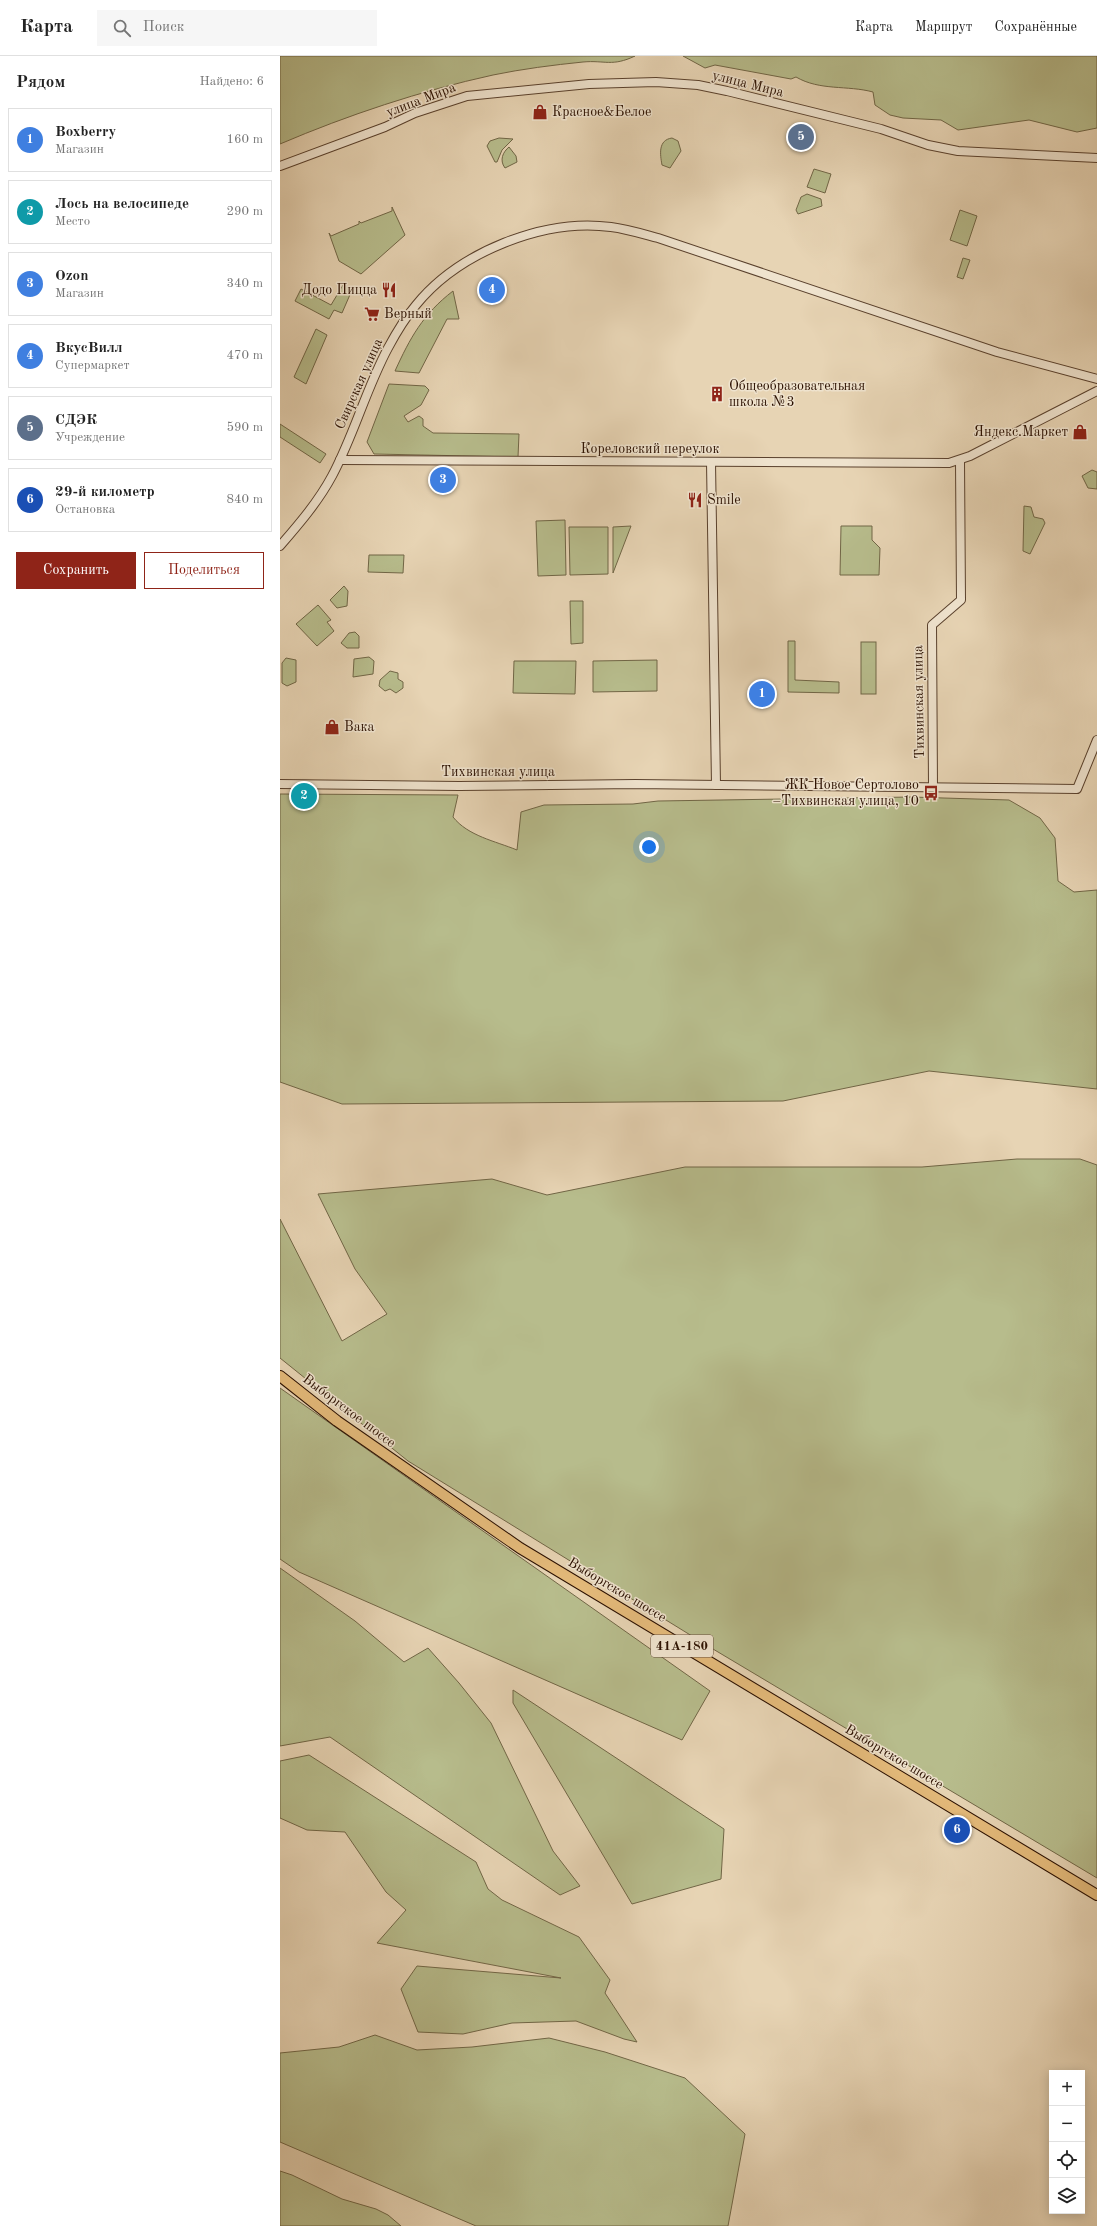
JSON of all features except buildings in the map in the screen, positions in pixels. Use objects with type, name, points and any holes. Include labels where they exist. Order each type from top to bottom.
[{"type":"main road","name":"Выборгское шоссе","points":[[280,1376],[336,1421],[520,1548],[1097,1895]]},
{"type":"street","name":"улица Мира","points":[[280,166],[385,127],[415,113],[467,96],[574,85],[656,82],[698,85],[727,91],[881,130],[928,145],[958,150],[1097,158]]},
{"type":"street","name":"Свирская улица","points":[[280,546],[315,504],[340,460],[387,350],[401,326],[428,292],[484,251],[525,234],[565,227],[611,227],[658,238],[1029,362],[1097,379]]},
{"type":"street","name":"Кореловский переулок","points":[[340,460],[949,463],[960,460],[1097,391]]},
{"type":"street","name":"Тихвинская улица","points":[[280,784],[458,786],[636,784],[933,787],[932,625],[961,600],[960,460]]},
{"type":"street","points":[[711,462],[716,785]]},
{"type":"street","points":[[933,787],[1077,789],[1097,740]]},
{"type":"green space","points":[[280,56],[635,56],[614,62],[583,62],[526,69],[466,81],[411,96],[332,123],[280,144]]},
{"type":"green space","points":[[683,56],[1097,56],[1097,128],[1077,132],[1029,120],[958,130],[941,120],[903,118],[890,115],[875,105],[873,92],[824,86],[796,77],[791,79],[715,65],[705,68]]},
{"type":"green space","points":[[499,138],[513,139],[502,150],[497,162],[495,162],[487,146],[490,141]]},
{"type":"green space","points":[[672,138],[678,141],[681,151],[670,168],[662,165],[661,148],[667,139]]},
{"type":"green space","points":[[509,147],[516,156],[517,162],[505,168],[502,162],[502,156]]},
{"type":"green space","points":[[814,169],[831,174],[825,193],[807,187]]},
{"type":"green space","points":[[807,194],[821,199],[822,206],[798,214],[796,210],[801,197]]},
{"type":"green space","points":[[392,207],[405,235],[361,274],[339,261],[329,233],[331,236],[359,224],[359,221],[361,223],[392,211]]},
{"type":"green space","points":[[960,210],[977,216],[967,246],[950,240]]},
{"type":"green space","points":[[963,258],[970,260],[963,279],[957,277]]},
{"type":"green space","points":[[343,285],[352,290],[342,313],[334,310],[329,319],[295,301],[301,289],[331,305]]},
{"type":"green space","points":[[453,291],[459,319],[447,319],[419,373],[395,371],[418,327],[433,309]]},
{"type":"green space","points":[[316,329],[327,335],[306,384],[294,377]]},
{"type":"green space","points":[[389,384],[425,386],[429,390],[421,405],[404,416],[408,422],[419,416],[423,419],[423,426],[433,433],[519,434],[518,457],[374,454],[367,442]]},
{"type":"green space","points":[[280,424],[326,454],[320,463],[280,437]]},
{"type":"green space","points":[[1092,470],[1097,472],[1097,489],[1088,488],[1082,476]]},
{"type":"green space","points":[[1024,506],[1031,507],[1034,517],[1043,519],[1045,523],[1030,554],[1023,551]]},
{"type":"green space","points":[[565,520],[566,575],[538,576],[536,521]]},
{"type":"green space","points":[[631,526],[613,573],[613,527]]},
{"type":"green space","points":[[841,526],[872,526],[872,540],[880,548],[879,575],[840,575]]},
{"type":"green space","points":[[569,527],[608,527],[608,574],[570,575]]},
{"type":"green space","points":[[369,555],[404,555],[403,573],[368,572]]},
{"type":"green space","points":[[344,586],[348,591],[347,606],[337,608],[330,600]]},
{"type":"green space","points":[[570,601],[583,601],[583,643],[571,644]]},
{"type":"green space","points":[[318,605],[331,620],[327,622],[334,631],[317,646],[296,624]]},
{"type":"green space","points":[[355,632],[359,636],[359,648],[347,648],[341,643],[349,633]]},
{"type":"green space","points":[[788,641],[795,641],[795,680],[839,682],[839,693],[788,692]]},
{"type":"green space","points":[[861,642],[876,642],[876,694],[861,694]]},
{"type":"green space","points":[[369,657],[374,661],[373,674],[353,677],[354,659]]},
{"type":"green space","points":[[286,658],[296,660],[296,682],[287,686],[282,683],[282,663]]},
{"type":"green space","points":[[657,660],[657,691],[593,692],[593,661]]},
{"type":"green space","points":[[514,661],[576,661],[575,694],[513,693]]},
{"type":"green space","points":[[390,671],[398,673],[398,679],[403,682],[403,688],[396,693],[390,689],[385,691],[379,686],[380,680]]},
{"type":"green space","points":[[280,794],[458,795],[453,817],[459,824],[482,837],[517,850],[521,812],[544,805],[633,804],[658,801],[911,797],[1009,800],[1040,818],[1055,838],[1058,881],[1074,892],[1097,890],[1097,1089],[929,1071],[783,1101],[342,1104],[280,1082]]},
{"type":"green space","points":[[1017,1159],[1080,1159],[1097,1165],[1097,1878],[713,1649],[408,1461],[280,1358],[280,1219],[342,1341],[387,1314],[355,1269],[318,1194],[492,1179],[547,1195],[685,1167],[922,1167]]},
{"type":"green space","points":[[280,1388],[710,1691],[682,1740],[299,1572],[280,1559]]},
{"type":"green space","points":[[280,1568],[355,1621],[404,1662],[428,1648],[459,1683],[491,1723],[553,1851],[580,1886],[560,1895],[330,1737],[280,1746]]},
{"type":"green space","points":[[513,1690],[724,1829],[721,1879],[632,1904],[513,1703]]},
{"type":"green space","points":[[309,1755],[476,1862],[488,1889],[502,1900],[579,1937],[610,1980],[605,1993],[637,2042],[624,2039],[576,2021],[512,2023],[463,2034],[418,2032],[401,1989],[417,1966],[561,1978],[377,1943],[406,1910],[386,1892],[345,1832],[307,1830],[280,1818],[280,1761]]},
{"type":"green space","points":[[375,2035],[417,2050],[472,2047],[549,2038],[605,2052],[685,2078],[745,2134],[728,2226],[476,2226],[280,2142],[280,2053],[339,2047]]},
{"type":"green space","points":[[280,2171],[292,2175],[342,2199],[376,2209],[388,2215],[401,2226],[280,2226]]},
{"type":"place","name":"Красное&Белое","points":[[540,112]]},
{"type":"place","name":"СДЭК","points":[[801,137]]},
{"type":"place","name":"Додо Пицца","points":[[389,290]]},
{"type":"place","name":"ВкусВилл","points":[[492,290]]},
{"type":"place","name":"Верный","points":[[372,314]]},
{"type":"place","name":"Общеобразовательная школа №3","points":[[717,394]]},
{"type":"place","name":"Яндекс.Маркет","points":[[1080,432]]},
{"type":"place","name":"Ozon","points":[[443,480]]},
{"type":"place","name":"Smile","points":[[695,500]]},
{"type":"place","name":"Boxberry","points":[[762,694]]},
{"type":"place","name":"Вака","points":[[332,727]]},
{"type":"place","name":"ЖК Новое Сертолово –Тихвинская улица, 10","points":[[931,793]]},
{"type":"place","name":"Лось на велосипеде","points":[[304,796]]},
{"type":"place","name":"29-й километр","points":[[957,1830]]}]
